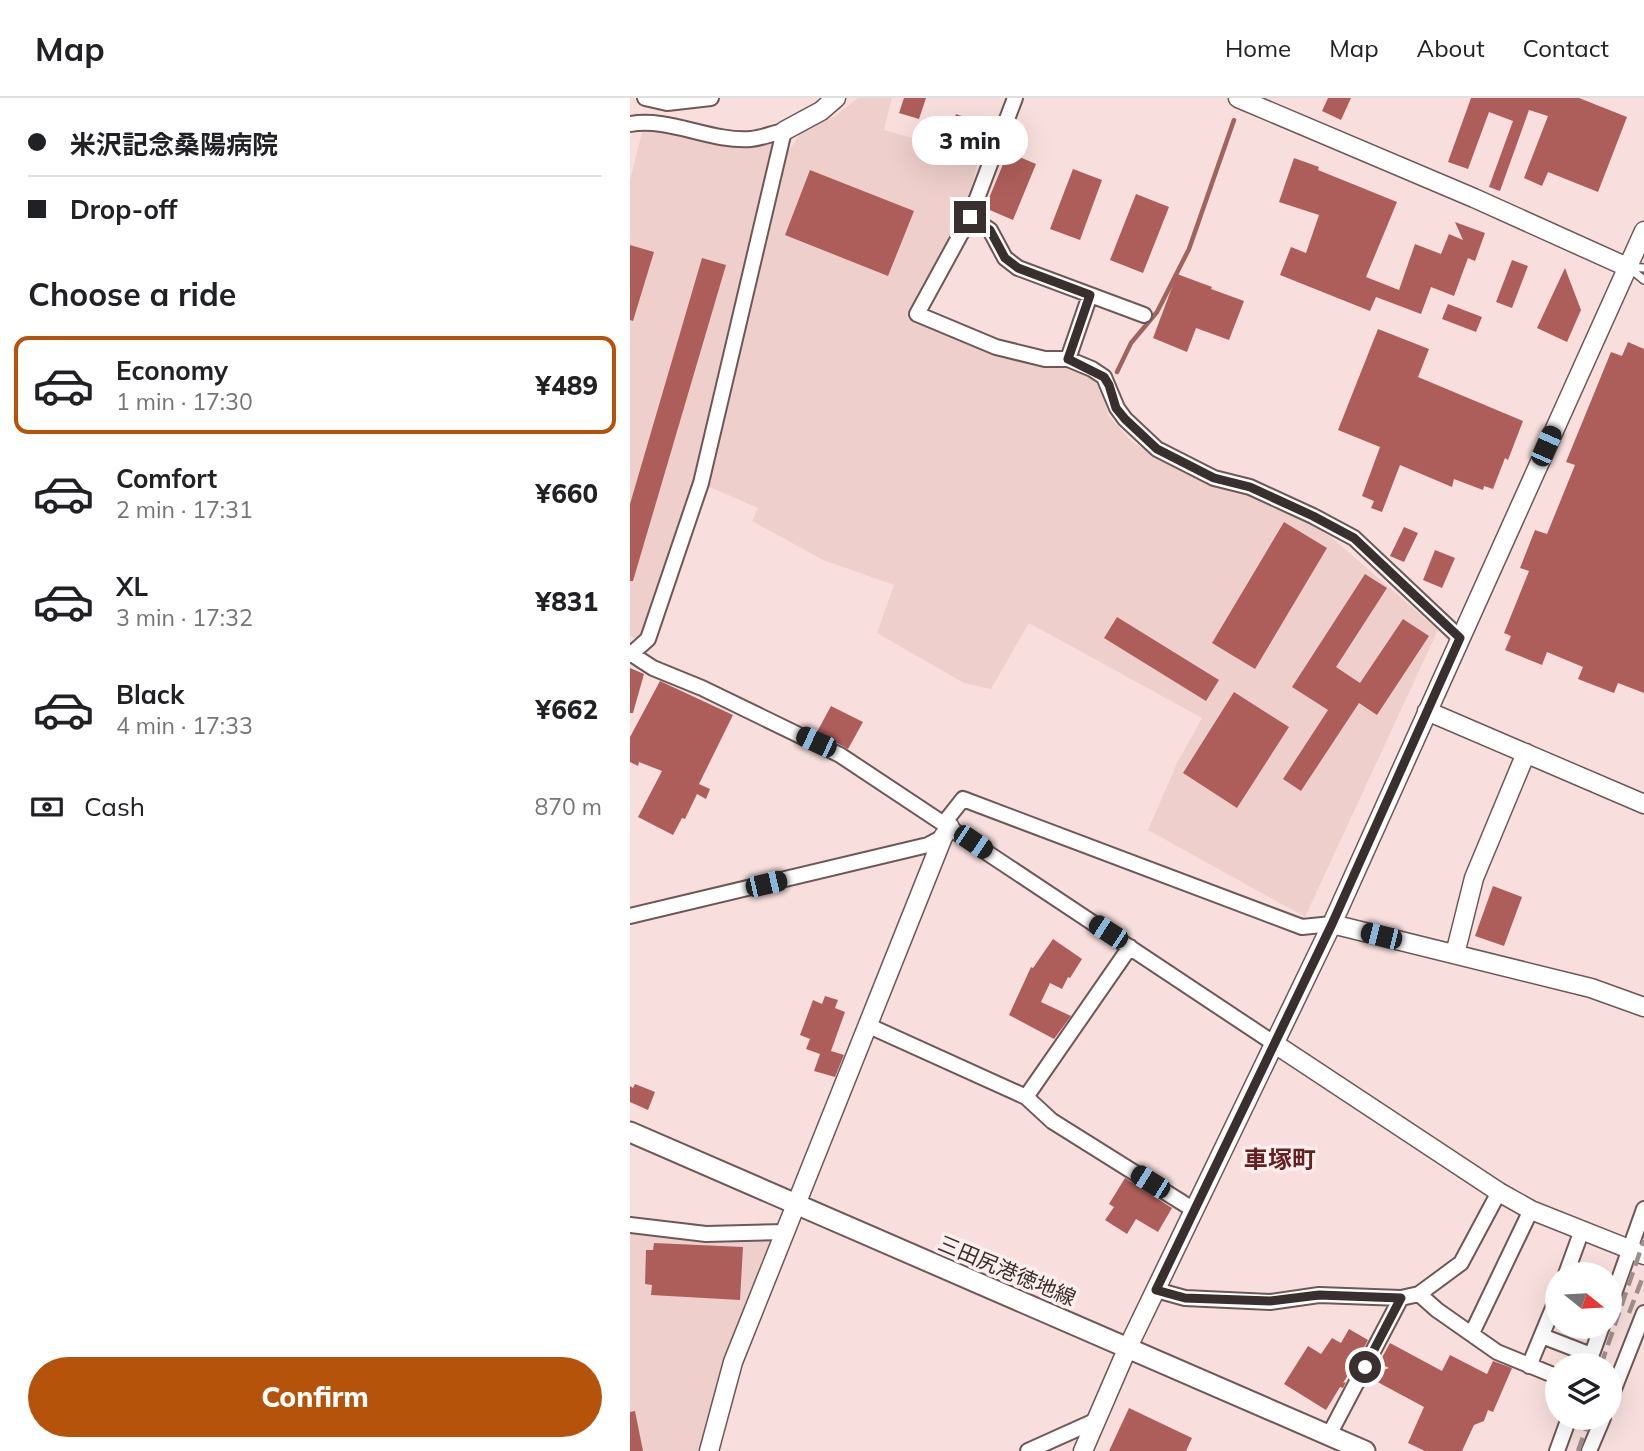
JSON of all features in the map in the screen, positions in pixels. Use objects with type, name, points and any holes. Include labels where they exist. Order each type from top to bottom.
[{"type":"main road","name":"三田尻港徳地線","points":[[630,1132],[1360,1450]]},
{"type":"street","points":[[630,102],[644,98],[667,103],[711,98]]},
{"type":"street","points":[[630,124],[645,121],[751,139],[784,131],[803,122],[836,98]]},
{"type":"street","points":[[1015,98],[970,217],[917,314],[996,347],[1045,359],[1068,359],[1104,377],[1116,408],[1157,449],[1214,478],[1250,487],[1354,538],[1460,638]]},
{"type":"street","points":[[1247,100],[1635,268]]},
{"type":"street","points":[[784,131],[701,483],[648,639],[630,654],[653,668],[702,688],[840,755],[946,829],[1130,947],[1499,1192],[1531,1210],[1637,1252]]},
{"type":"street","points":[[970,217],[990,230],[1005,258],[1018,268],[1144,315]]},
{"type":"street","points":[[1083,1451],[1128,1347],[1332,924],[1460,638],[1635,268],[1644,231]]},
{"type":"street","points":[[1068,359],[1090,295]]},
{"type":"street","points":[[1427,711],[1644,804]]},
{"type":"street","points":[[1455,954],[1474,878],[1526,753]]},
{"type":"street","points":[[709,1451],[733,1362],[946,829],[962,799],[1302,927],[1332,924],[1591,988],[1644,1007]]},
{"type":"street","points":[[630,916],[928,845],[946,829]]},
{"type":"street","points":[[1026,1097],[1130,947]]},
{"type":"street","points":[[867,1026],[1026,1097],[1052,1121],[1194,1209]]},
{"type":"street","points":[[1156,1290],[1185,1298],[1258,1301],[1319,1295],[1401,1298],[1419,1294],[1461,1264],[1499,1192]]},
{"type":"street","points":[[1622,1281],[1637,1252],[1644,1209]]},
{"type":"street","points":[[1472,1333],[1531,1210]]},
{"type":"street","points":[[630,1225],[706,1234],[786,1232]]},
{"type":"street","points":[[1570,1262],[1582,1230]]},
{"type":"street","points":[[1419,1294],[1497,1352],[1545,1372]]},
{"type":"street","points":[[1329,1435],[1401,1298]]},
{"type":"street","points":[[1622,1369],[1644,1313]]},
{"type":"street","points":[[1529,1366],[1545,1328]]},
{"type":"street","points":[[1542,1336],[1576,1353]]},
{"type":"street","points":[[1028,1451],[1097,1420]]},
{"type":"street","points":[[1557,1451],[1565,1430]]},
{"type":"street","points":[[1590,1451],[1598,1430]]},
{"type":"lane","points":[[1635,268],[1644,280]]},
{"type":"shaded area","points":[[858,98],[892,98],[884,130],[979,157],[963,220],[909,315],[989,353],[1049,366],[1068,365],[1093,378],[1109,416],[1132,442],[1203,479],[1261,495],[1331,537],[1438,630],[1305,917],[1148,830],[1177,763],[1202,718],[1029,623],[991,689],[964,683],[877,633],[894,585],[823,560],[752,521],[758,508],[705,485],[786,155],[800,134],[835,116]]},
{"type":"shaded area","points":[[645,121],[724,136],[784,131],[701,483],[639,640],[630,636],[630,180]]},
{"type":"shaded area","points":[[630,1225],[786,1232],[709,1451],[630,1451]]},
{"type":"building","points":[[904,98],[926,98],[919,119],[899,113]]},
{"type":"building","points":[[1328,98],[1351,98],[1341,120],[1322,111]]},
{"type":"building","points":[[1471,98],[1579,98],[1627,117],[1598,192],[1548,172],[1542,186],[1524,178],[1548,116],[1529,110],[1500,191],[1489,187],[1513,121],[1489,112],[1468,169],[1448,162]]},
{"type":"building","points":[[956,114],[994,127],[985,150],[959,142],[960,138],[949,135]]},
{"type":"building","points":[[1008,152],[1036,164],[1013,220],[985,208]]},
{"type":"building","points":[[1294,158],[1397,202],[1366,277],[1399,290],[1415,244],[1441,254],[1449,234],[1463,240],[1455,222],[1485,233],[1475,261],[1468,258],[1454,296],[1431,287],[1421,314],[1376,297],[1370,311],[1280,275],[1291,247],[1306,253],[1319,215],[1279,202]]},
{"type":"building","points":[[1073,169],[1102,180],[1080,240],[1050,229]]},
{"type":"building","points":[[810,170],[914,211],[888,276],[785,235]]},
{"type":"building","points":[[1136,194],[1169,207],[1143,273],[1110,260]]},
{"type":"building","points":[[630,245],[654,252],[633,321],[630,320]]},
{"type":"building","points":[[702,258],[726,265],[633,581],[630,581],[630,504]]},
{"type":"building","points":[[1512,260],[1528,266],[1512,308],[1496,302]]},
{"type":"building","points":[[1565,268],[1581,310],[1567,342],[1537,328]]},
{"type":"building","points":[[1177,274],[1244,301],[1229,340],[1196,328],[1187,352],[1153,338]]},
{"type":"building","points":[[1448,304],[1482,317],[1476,332],[1442,319]]},
{"type":"building","points":[[1378,329],[1429,349],[1418,377],[1523,421],[1493,489],[1484,486],[1483,490],[1454,479],[1452,487],[1400,465],[1382,512],[1371,508],[1374,501],[1362,496],[1380,447],[1338,430]]},
{"type":"building","points":[[1628,342],[1644,349],[1644,693],[1618,683],[1614,693],[1578,679],[1583,667],[1547,652],[1542,665],[1505,650],[1511,636],[1504,633],[1529,571],[1520,568],[1535,530],[1547,534],[1575,465],[1566,462],[1611,352],[1622,356]]},
{"type":"building","points":[[1284,522],[1327,548],[1255,669],[1212,643]]},
{"type":"building","points":[[1404,527],[1418,533],[1404,562],[1390,556]]},
{"type":"building","points":[[1435,550],[1455,558],[1442,588],[1423,580]]},
{"type":"building","points":[[1365,574],[1387,588],[1336,667],[1360,683],[1403,619],[1429,636],[1377,715],[1359,703],[1301,791],[1283,779],[1328,710],[1292,687]]},
{"type":"building","points":[[1117,617],[1219,680],[1206,701],[1104,638]]},
{"type":"building","points":[[630,668],[644,674],[633,713],[630,713]]},
{"type":"building","points":[[660,681],[733,715],[699,784],[710,789],[706,799],[697,794],[685,819],[682,818],[673,835],[638,817],[662,771],[639,762],[638,766],[630,762],[630,737]]},
{"type":"building","points":[[1234,692],[1289,727],[1237,808],[1183,773]]},
{"type":"building","points":[[831,706],[863,722],[848,749],[817,732]]},
{"type":"building","points":[[1493,886],[1522,897],[1504,946],[1475,936]]},
{"type":"building","points":[[1053,939],[1082,959],[1062,989],[1050,983],[1041,1002],[1071,1016],[1054,1039],[1009,1015],[1031,967],[1033,968]]},
{"type":"building","points":[[825,996],[838,1000],[835,1008],[845,1012],[831,1051],[844,1055],[835,1077],[814,1071],[820,1054],[806,1049],[810,1039],[800,1035],[813,1000],[822,1004]]},
{"type":"building","points":[[635,1084],[655,1092],[648,1110],[630,1102],[630,1086],[633,1088]]},
{"type":"building","points":[[1125,1178],[1172,1208],[1158,1232],[1136,1219],[1127,1234],[1105,1220],[1114,1207],[1109,1204]]},
{"type":"building","points":[[654,1243],[743,1247],[740,1300],[651,1295],[652,1285],[645,1284],[646,1250],[653,1250]]},
{"type":"building","points":[[1349,1329],[1368,1340],[1361,1353],[1358,1351],[1346,1369],[1350,1372],[1343,1383],[1346,1382],[1326,1410],[1284,1384],[1308,1346],[1321,1354],[1332,1338],[1341,1343]]},
{"type":"building","points":[[1390,1343],[1442,1371],[1450,1355],[1487,1374],[1493,1361],[1512,1368],[1493,1412],[1488,1410],[1484,1421],[1474,1425],[1462,1451],[1425,1451],[1408,1443],[1424,1407],[1370,1378],[1372,1374],[1389,1368],[1379,1363]]},
{"type":"building","points":[[1129,1408],[1192,1438],[1186,1451],[1109,1451]]},
{"type":"building","points":[[635,1411],[643,1451],[630,1451],[630,1412]]},
{"type":"waterway","points":[[1117,372],[1131,343],[1157,312],[1189,249],[1234,120]]},
{"type":"railway","points":[[1605,1353],[1644,1240]]},
{"type":"railway","points":[[1629,1313],[1644,1274]]},
{"type":"railway","points":[[1578,1451],[1586,1430]]},
{"type":"district","name":"車塚町","points":[[1280,1160]]},
{"type":"route","points":[[970,217],[990,230],[1005,258],[1018,268],[1090,295],[1068,359],[1104,377],[1116,408],[1157,449],[1214,478],[1250,487],[1354,538],[1460,638],[1332,924],[1156,1290],[1185,1298],[1270,1301],[1319,1295],[1401,1298],[1365,1367]]}]
